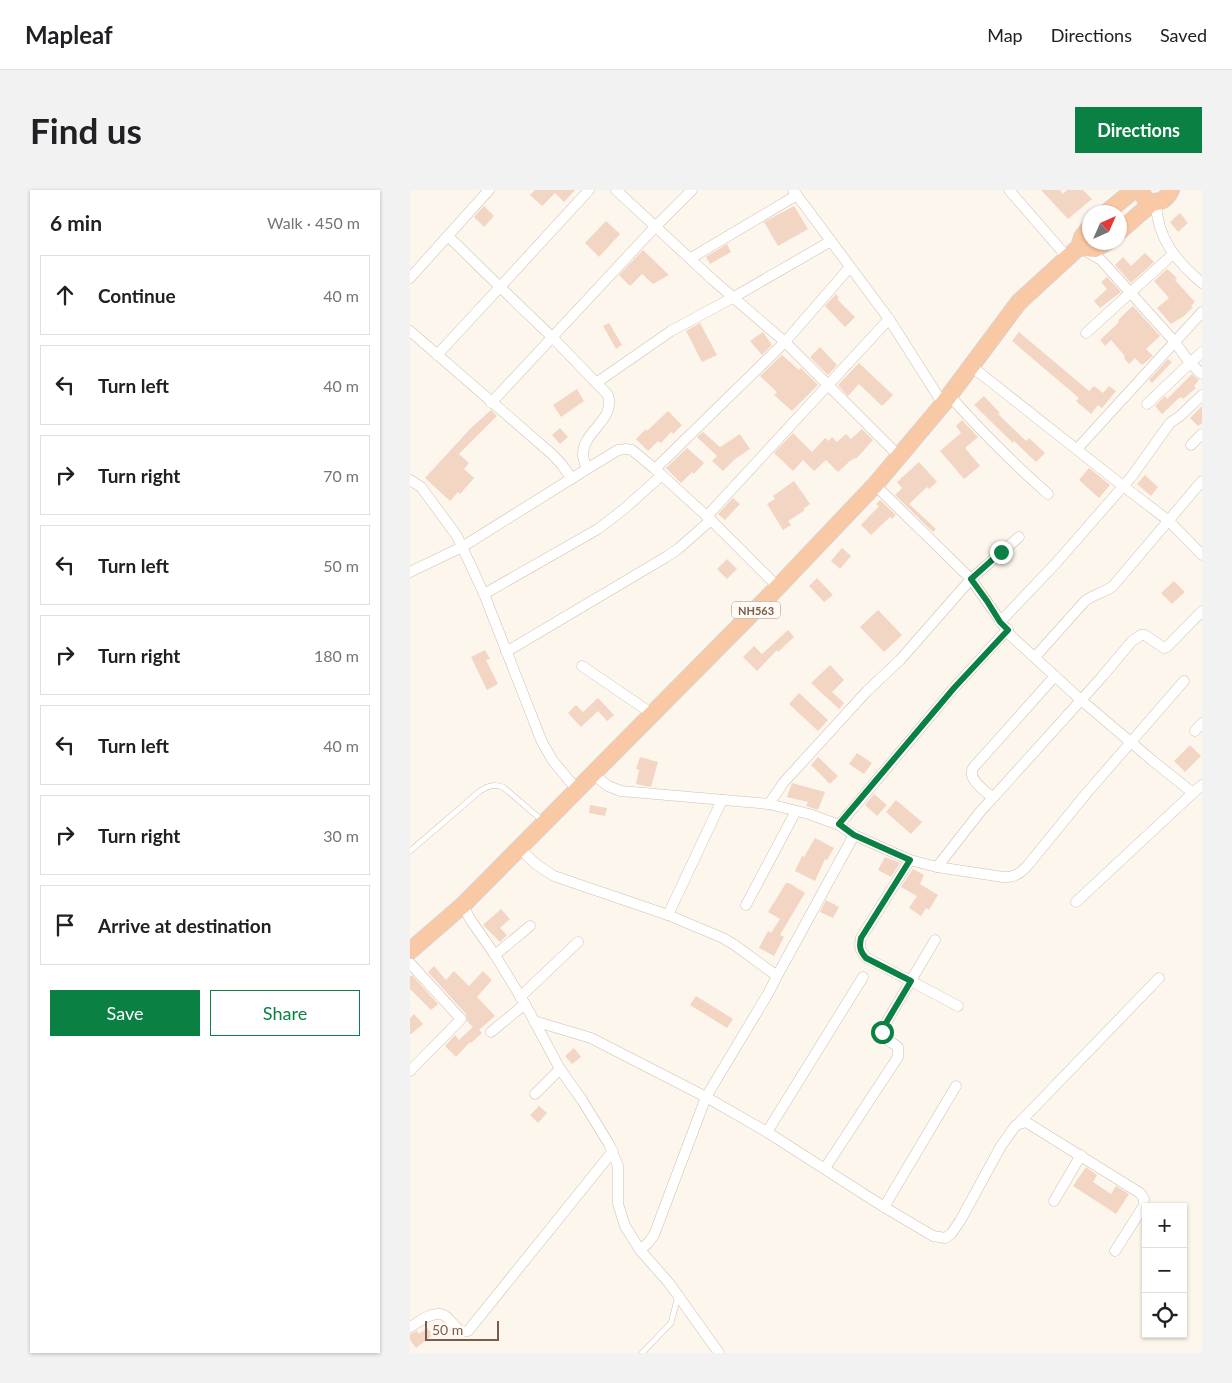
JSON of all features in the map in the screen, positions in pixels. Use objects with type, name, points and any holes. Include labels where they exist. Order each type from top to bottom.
[{"type":"highway","points":[[1116,205],[1134,190]]},
{"type":"highway","points":[[1140,190],[1144,197],[1165,196]]},
{"type":"highway","points":[[1127,226],[1165,196]]},
{"type":"highway","name":"NH563","points":[[410,951],[463,905],[654,715],[874,485],[946,399],[1019,302],[1073,252],[1082,237]]},
{"type":"highway","points":[[1073,252],[1088,250]]},
{"type":"street","points":[[410,278],[489,190]]},
{"type":"street","points":[[437,355],[589,190]]},
{"type":"street","points":[[616,190],[713,280],[785,342],[898,455]]},
{"type":"street","points":[[491,403],[655,227],[692,190]]},
{"type":"street","points":[[1009,190],[1073,252],[1101,260],[1174,341],[1190,363],[1202,374]]},
{"type":"street","points":[[691,258],[795,192],[946,399],[1048,494]]},
{"type":"street","points":[[1165,196],[1156,214],[1160,230],[1173,254],[1202,283]]},
{"type":"street","points":[[448,236],[553,338],[608,395],[609,411],[584,448],[583,455],[587,469]]},
{"type":"street","points":[[596,383],[662,336],[734,298],[831,241]]},
{"type":"street","points":[[1086,333],[1173,254]]},
{"type":"street","points":[[484,594],[598,529],[624,509],[785,342],[850,267]]},
{"type":"street","points":[[1076,449],[1202,312]]},
{"type":"street","points":[[506,652],[678,549],[709,518],[889,319]]},
{"type":"street","points":[[410,331],[553,455],[572,479]]},
{"type":"street","points":[[1148,404],[1202,352]]},
{"type":"street","points":[[971,366],[1169,521],[1202,555]]},
{"type":"street","points":[[839,824],[1057,562],[1123,486],[1170,423],[1202,395]]},
{"type":"street","points":[[1191,445],[1202,434]]},
{"type":"street","points":[[410,572],[462,547],[618,450],[626,449],[632,450],[709,518],[778,587]]},
{"type":"street","points":[[410,480],[421,487],[450,525],[462,547],[484,594],[542,742],[553,761],[578,791]]},
{"type":"street","points":[[1035,657],[1085,601],[1113,586],[1202,481]]},
{"type":"street","points":[[874,485],[971,579],[1011,636],[1081,700],[1193,793]]},
{"type":"street","points":[[769,804],[784,782],[867,691],[900,660],[971,579],[1019,537]]},
{"type":"street","points":[[937,867],[992,798],[1136,638],[1145,635],[1164,648],[1167,647],[1202,611]]},
{"type":"street","points":[[582,666],[654,715]]},
{"type":"street","points":[[992,798],[972,778],[970,772],[1055,676]]},
{"type":"street","points":[[594,775],[615,790],[769,804],[839,824],[854,835],[910,860],[937,867],[1013,877],[1021,873],[1184,681]]},
{"type":"street","points":[[1076,902],[1202,785]]},
{"type":"street","points":[[668,914],[722,800]]},
{"type":"street","points":[[746,905],[796,811]]},
{"type":"street","points":[[640,1250],[654,1235],[706,1097],[769,992],[854,835]]},
{"type":"street","points":[[519,848],[537,865],[554,876],[668,914],[730,942],[777,976]]},
{"type":"street","points":[[910,860],[861,938],[859,945],[861,952],[866,958],[958,1006]]},
{"type":"street","points":[[463,905],[523,1001],[560,1069],[582,1100],[613,1151],[618,1166],[618,1204],[625,1226],[640,1250],[678,1296],[719,1353]]},
{"type":"street","points":[[495,956],[530,926]]},
{"type":"street","points":[[825,1168],[898,1057],[898,1047],[885,1039],[882,1032],[883,1028],[936,940]]},
{"type":"street","points":[[491,1032],[578,942]]},
{"type":"street","points":[[410,963],[461,1019],[410,1071]]},
{"type":"street","points":[[767,1132],[863,977]]},
{"type":"street","points":[[534,1021],[591,1038],[706,1097],[767,1132],[933,1236],[945,1238],[951,1234],[960,1221],[1002,1146],[1016,1125],[1159,978]]},
{"type":"street","points":[[535,1094],[560,1069]]},
{"type":"street","points":[[884,1207],[956,1086]]},
{"type":"street","points":[[1020,1122],[1032,1125],[1140,1193],[1144,1199],[1143,1207],[1115,1252]]},
{"type":"street","points":[[410,1327],[432,1315],[438,1314],[443,1315],[459,1331],[468,1331],[613,1151]]},
{"type":"street","points":[[1054,1201],[1081,1155]]},
{"type":"lane","points":[[410,851],[488,786],[503,787],[545,823]]},
{"type":"lane","points":[[642,1353],[671,1323],[678,1296]]},
{"type":"building","points":[[535,190],[575,190],[564,202],[555,193],[542,206],[530,195]]},
{"type":"building","points":[[1041,190],[1060,190],[1063,194],[1067,190],[1083,190],[1092,199],[1082,205],[1082,207],[1068,219]]},
{"type":"building","points":[[484,206],[494,216],[484,227],[474,217]]},
{"type":"building","points":[[794,206],[808,229],[778,246],[764,222]]},
{"type":"building","points":[[1180,213],[1188,223],[1178,232],[1170,222]]},
{"type":"building","points":[[606,221],[620,234],[599,257],[585,243]]},
{"type":"building","points":[[727,244],[731,252],[710,264],[706,257]]},
{"type":"building","points":[[643,250],[669,275],[653,284],[642,274],[630,286],[619,275]]},
{"type":"building","points":[[1145,253],[1154,262],[1131,283],[1115,265],[1123,257],[1131,266]]},
{"type":"building","points":[[1167,269],[1177,278],[1175,280],[1195,302],[1191,306],[1193,307],[1184,316],[1171,324],[1157,308],[1169,298],[1154,281]]},
{"type":"building","points":[[1107,277],[1121,292],[1100,308],[1094,301],[1107,289],[1101,282]]},
{"type":"building","points":[[836,294],[839,298],[837,299],[855,317],[845,327],[825,306]]},
{"type":"building","points":[[1133,306],[1160,336],[1146,349],[1153,356],[1142,365],[1135,358],[1129,364],[1124,358],[1125,356],[1111,340],[1105,346],[1100,340]]},
{"type":"building","points":[[609,323],[622,345],[616,349],[603,326]]},
{"type":"building","points":[[700,323],[717,355],[702,362],[686,331]]},
{"type":"building","points":[[763,332],[772,345],[762,355],[750,341]]},
{"type":"building","points":[[1019,332],[1089,391],[1094,386],[1103,393],[1109,386],[1116,391],[1102,408],[1098,405],[1091,414],[1076,401],[1079,398],[1012,341]]},
{"type":"building","points":[[820,347],[837,365],[828,375],[810,357]]},
{"type":"building","points":[[782,355],[799,370],[801,368],[818,385],[792,411],[774,395],[777,392],[760,376]]},
{"type":"building","points":[[1168,359],[1172,362],[1152,383],[1149,380]]},
{"type":"building","points":[[859,363],[893,395],[882,406],[859,384],[848,396],[838,385]]},
{"type":"building","points":[[1192,374],[1199,380],[1194,386],[1196,388],[1183,399],[1181,397],[1178,399],[1162,414],[1155,406],[1165,396],[1167,399]]},
{"type":"building","points":[[577,389],[584,401],[561,417],[553,405]]},
{"type":"building","points":[[984,396],[1000,413],[998,414],[1026,441],[1029,438],[1045,453],[1036,462],[1014,441],[1013,443],[974,405]]},
{"type":"building","points":[[1202,406],[1202,423],[1198,426],[1190,418]]},
{"type":"building","points":[[491,410],[497,416],[459,454],[469,463],[464,469],[474,478],[460,494],[458,492],[450,501],[425,478],[471,428]]},
{"type":"building","points":[[668,411],[682,425],[673,434],[671,432],[661,443],[658,441],[648,451],[636,439]]},
{"type":"building","points":[[962,420],[978,437],[965,448],[980,466],[964,479],[940,451],[961,433],[956,426]]},
{"type":"building","points":[[560,428],[568,437],[560,444],[552,435]]},
{"type":"building","points":[[862,429],[873,440],[856,459],[850,461],[838,472],[826,460],[814,471],[803,460],[793,471],[774,453],[793,433],[812,452],[825,438],[829,441],[832,437],[837,442],[846,434],[851,439]]},
{"type":"building","points":[[703,432],[720,447],[740,434],[750,449],[735,459],[723,471],[712,461],[717,456],[697,437]]},
{"type":"building","points":[[687,448],[704,463],[694,474],[692,472],[681,483],[666,468]]},
{"type":"building","points":[[919,462],[937,482],[929,489],[927,487],[909,504],[936,529],[933,532],[895,495],[902,488],[897,482]]},
{"type":"building","points":[[1089,468],[1110,485],[1099,498],[1079,480]]},
{"type":"building","points":[[1145,475],[1158,487],[1151,496],[1137,484]]},
{"type":"building","points":[[794,481],[810,504],[803,509],[805,510],[788,521],[791,525],[783,530],[767,504],[775,499],[773,496]]},
{"type":"building","points":[[733,498],[740,504],[725,520],[718,514]]},
{"type":"building","points":[[880,500],[896,515],[892,519],[890,517],[871,535],[861,525],[879,506],[876,504]]},
{"type":"building","points":[[842,548],[851,556],[840,569],[831,561]]},
{"type":"building","points":[[727,559],[737,569],[727,579],[717,569]]},
{"type":"building","points":[[817,578],[833,595],[824,602],[809,586]]},
{"type":"building","points":[[1174,581],[1185,592],[1172,604],[1161,593]]},
{"type":"building","points":[[878,610],[902,635],[884,652],[860,627]]},
{"type":"building","points":[[788,630],[794,637],[778,652],[777,650],[757,671],[743,657],[754,646],[762,654]]},
{"type":"building","points":[[485,650],[490,659],[486,660],[498,684],[487,690],[471,657]]},
{"type":"building","points":[[830,665],[844,680],[832,692],[844,703],[839,709],[811,683]]},
{"type":"building","points":[[799,693],[828,720],[818,731],[789,704]]},
{"type":"building","points":[[598,698],[614,715],[607,721],[598,711],[581,727],[568,713],[576,705],[583,712]]},
{"type":"building","points":[[1190,745],[1201,756],[1185,772],[1174,761]]},
{"type":"building","points":[[857,753],[872,763],[864,774],[849,764]]},
{"type":"building","points":[[640,757],[658,762],[651,787],[636,784],[639,770],[636,769]]},
{"type":"building","points":[[818,757],[838,776],[830,784],[811,765]]},
{"type":"building","points":[[792,783],[825,792],[818,810],[806,806],[808,802],[787,797]]},
{"type":"building","points":[[874,794],[887,805],[877,816],[865,805]]},
{"type":"building","points":[[896,800],[922,822],[911,834],[886,812]]},
{"type":"building","points":[[590,805],[607,808],[605,816],[589,813]]},
{"type":"building","points":[[815,838],[834,848],[827,860],[825,859],[815,881],[795,871],[802,856],[804,857]]},
{"type":"building","points":[[885,857],[900,863],[891,877],[878,870]]},
{"type":"building","points":[[913,869],[924,875],[920,884],[938,895],[929,910],[926,908],[921,916],[909,908],[917,896],[901,887]]},
{"type":"building","points":[[786,883],[805,893],[780,935],[784,937],[774,956],[759,948],[768,931],[771,933],[780,919],[768,912]]},
{"type":"building","points":[[826,900],[839,907],[833,918],[820,912]]},
{"type":"building","points":[[501,909],[510,919],[500,928],[507,935],[500,942],[483,925]]},
{"type":"building","points":[[434,966],[446,980],[454,971],[469,986],[483,971],[492,980],[477,997],[495,1016],[479,1030],[482,1033],[470,1042],[456,1057],[445,1046],[455,1035],[459,1040],[473,1027],[467,1021],[466,1014],[428,972]]},
{"type":"building","points":[[412,975],[438,1004],[431,1010],[410,989],[410,977]]},
{"type":"building","points":[[696,996],[733,1019],[727,1028],[690,1005]]},
{"type":"building","points":[[414,1014],[423,1024],[410,1035],[410,1018]]},
{"type":"building","points":[[574,1048],[581,1057],[572,1064],[565,1056]]},
{"type":"building","points":[[539,1106],[547,1113],[538,1123],[530,1115]]},
{"type":"building","points":[[1086,1167],[1097,1175],[1093,1182],[1111,1194],[1116,1186],[1129,1194],[1116,1214],[1073,1186]]},
{"type":"building","points":[[427,1328],[433,1335],[416,1348],[410,1340],[410,1334],[417,1331],[419,1334]]},
{"type":"route","points":[[882,1032],[911,981],[866,958],[861,952],[859,945],[861,938],[910,860],[854,835],[839,824],[954,688],[1008,630],[1000,622],[971,579],[1001,552]]}]
